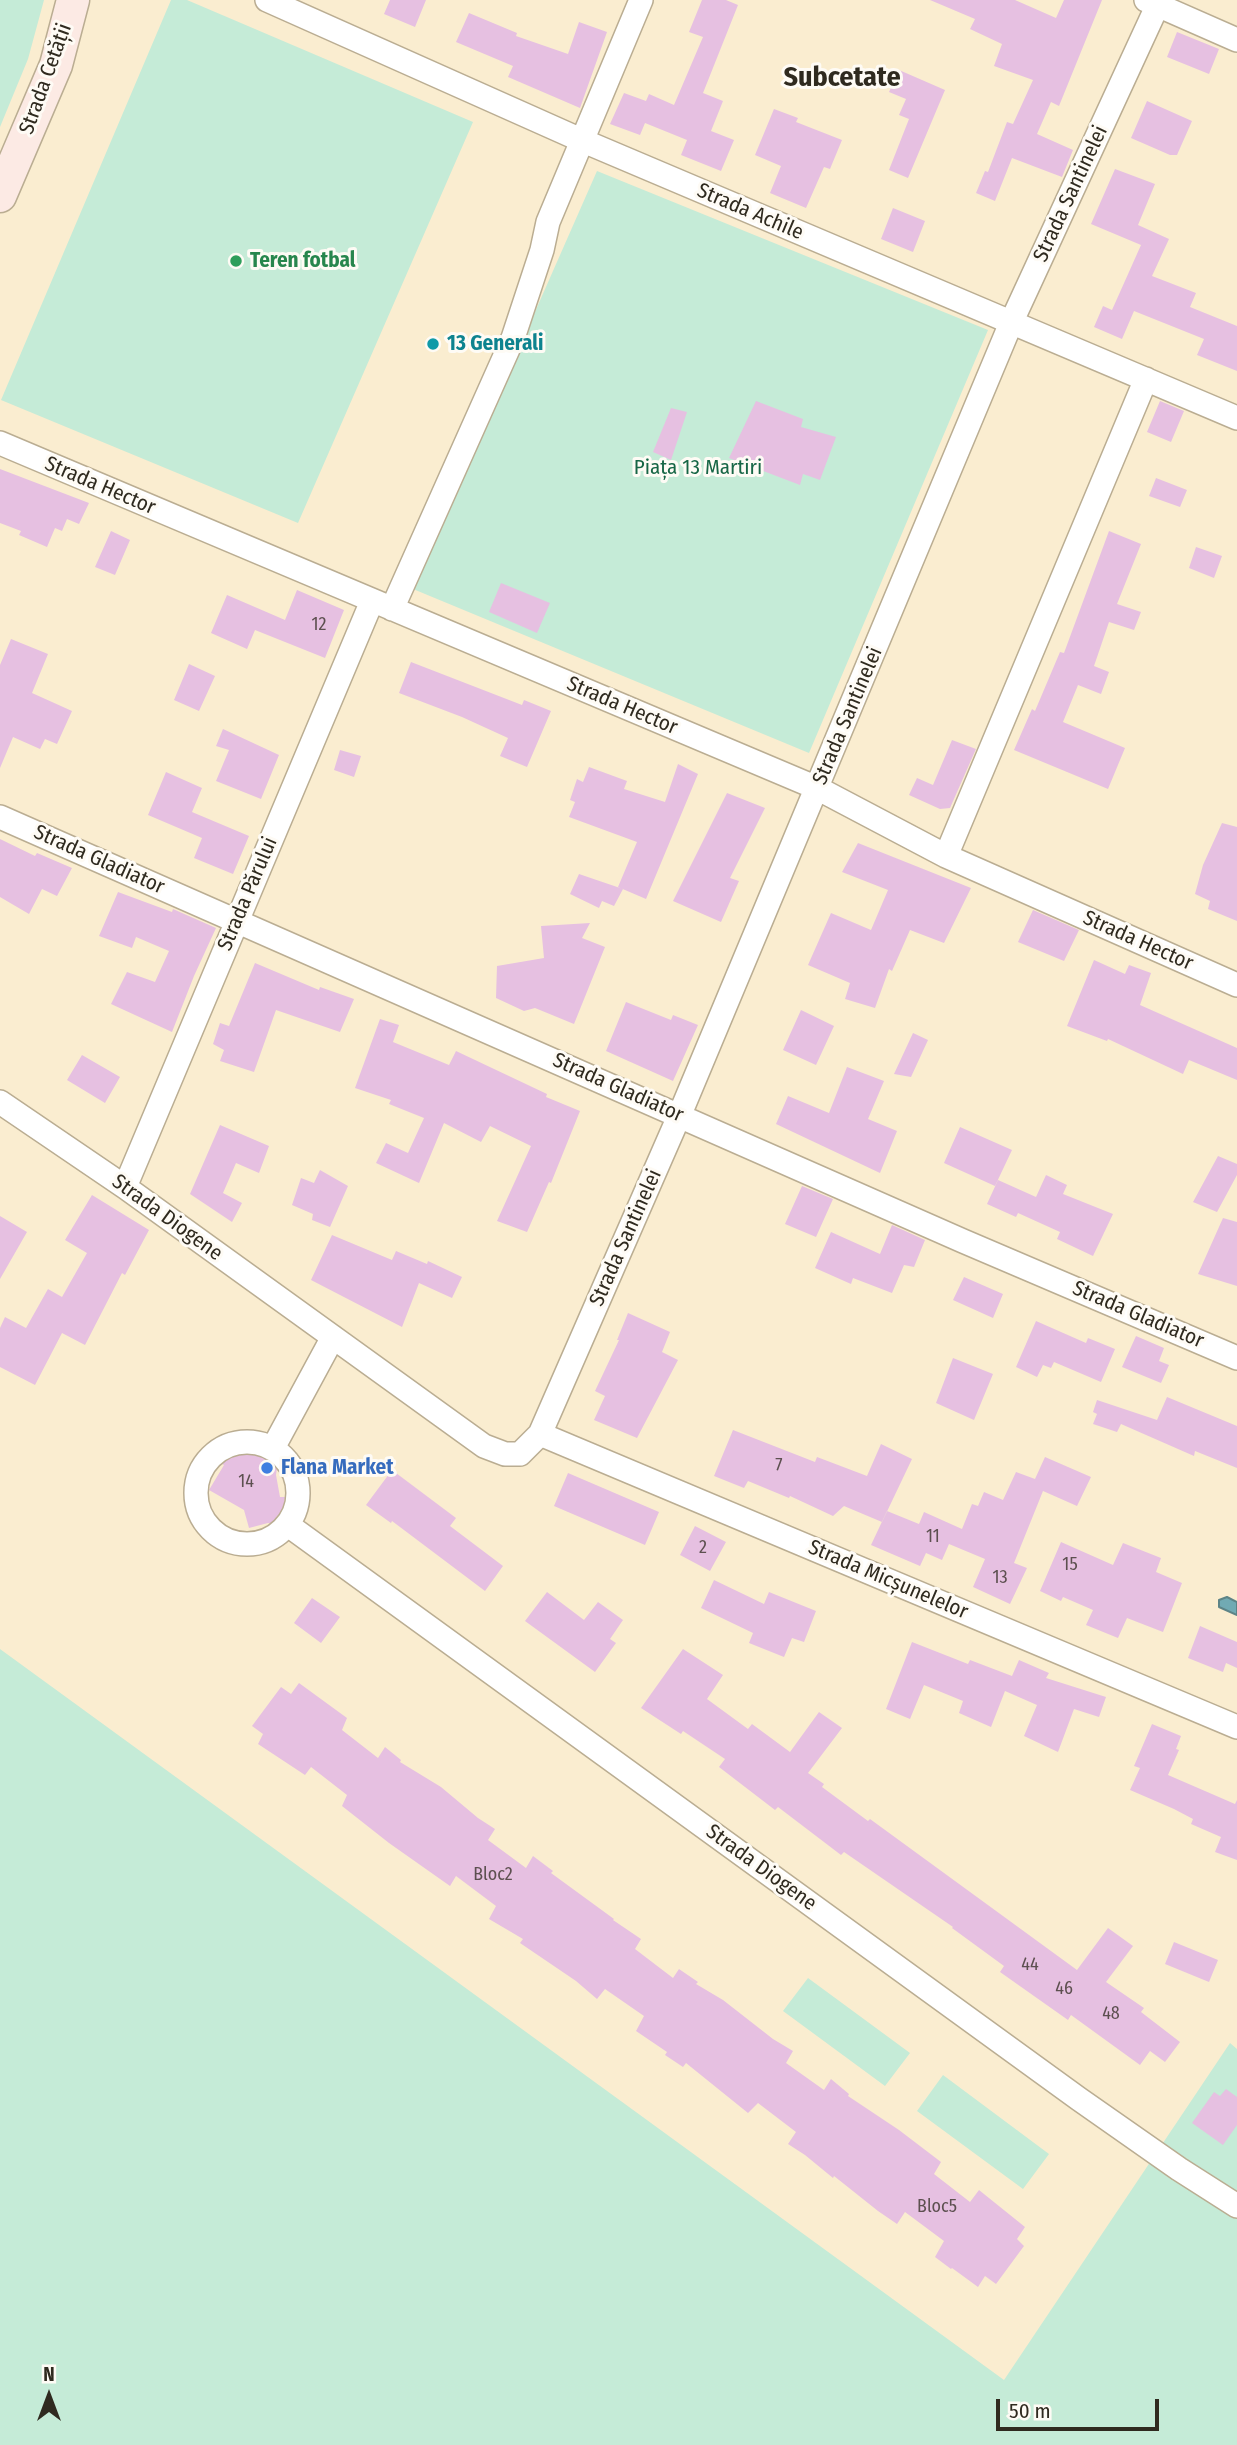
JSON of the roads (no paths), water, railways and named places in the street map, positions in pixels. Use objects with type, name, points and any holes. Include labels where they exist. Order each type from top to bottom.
[{"type":"street","name":"Strada Cetății","points":[[0,196],[56,65],[73,0]]},
{"type":"street","name":"Strada Achile","points":[[267,0],[581,140],[1237,418]]},
{"type":"street","points":[[382,605],[513,338],[542,250],[548,222],[641,0]]},
{"type":"street","points":[[1154,2],[1237,40]]},
{"type":"street","name":"Strada Santinelei","points":[[540,1434],[680,1114],[1012,323],[1154,2]]},
{"type":"street","points":[[946,856],[1146,379]]},
{"type":"street","name":"Strada Hector","points":[[0,443],[817,788],[946,856],[1237,985]]},
{"type":"street","name":"Strada Părului","points":[[125,1187],[237,920],[382,605]]},
{"type":"street","name":"Strada Gladiator","points":[[0,817],[680,1114],[963,1241],[1237,1358]]},
{"type":"street","name":"Strada Diogene","points":[[0,1102],[125,1187],[484,1446],[505,1454],[520,1454],[540,1434]]},
{"type":"street","points":[[273,1448],[333,1337]]},
{"type":"street","name":"Strada Micșunelelor","points":[[540,1434],[1237,1727]]},
{"type":"street","points":[[242,1442],[273,1448],[286,1459],[296,1475],[299,1492],[297,1509],[288,1525],[265,1541],[237,1544],[223,1538],[210,1529],[196,1500],[202,1468],[212,1455],[226,1446],[242,1442]]},
{"type":"street","name":"Strada Diogene","points":[[288,1525],[1079,2099],[1237,2206]]},
{"type":"water","points":[[1227,1597],[1237,1602],[1237,1615],[1219,1607],[1219,1600]]},
{"type":"place","name":"Teren fotbal","points":[[236,261]]},
{"type":"place","name":"13 Generali","points":[[433,344]]},
{"type":"place","name":"Flana Market","points":[[267,1468]]},
{"type":"district","name":"Subcetate","points":[[842,78]]},
{"type":"park label","name":"Piața 13 Martiri","points":[[698,468]]}]
